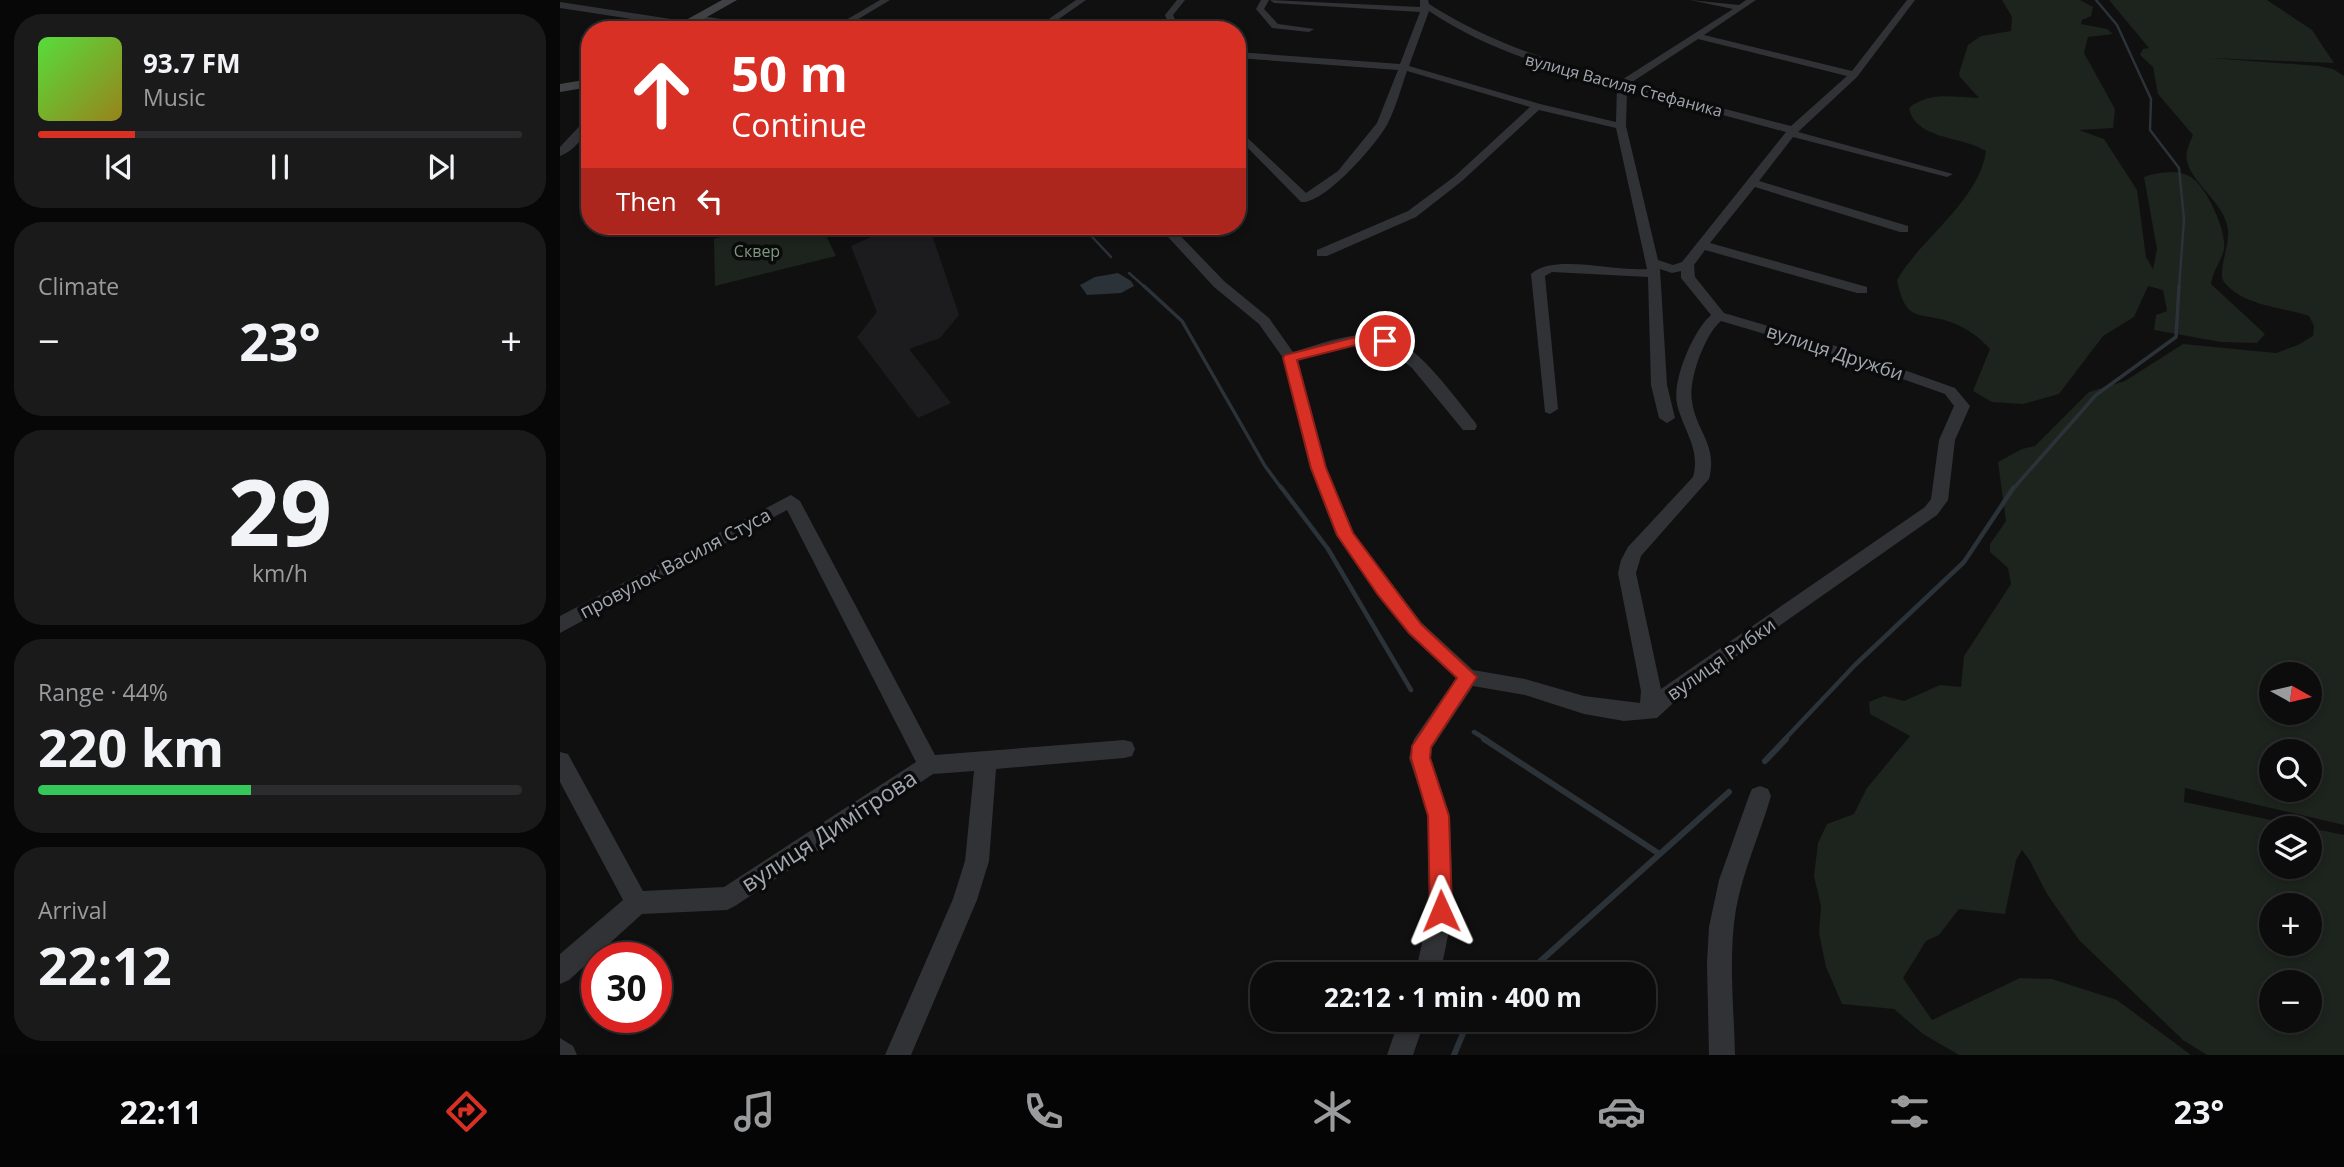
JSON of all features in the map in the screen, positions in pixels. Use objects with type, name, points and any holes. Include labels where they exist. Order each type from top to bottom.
[{"type":"main road","points":[[691,21],[731,0]]},
{"type":"main road","points":[[560,89],[581,85]]},
{"type":"street","points":[[849,21],[886,0]]},
{"type":"street","points":[[1050,21],[1082,0]]},
{"type":"street","points":[[1172,21],[1170,15],[1181,0]]},
{"type":"street","points":[[1265,0],[1260,9],[1275,26],[1309,29]]},
{"type":"street","points":[[1246,140],[1305,199],[1342,173],[1382,124],[1424,5],[1274,0]]},
{"type":"street","points":[[1694,0],[1738,7]]},
{"type":"street","points":[[1667,418],[1659,385],[1653,267],[1621,126],[1622,84],[1752,0]]},
{"type":"street","points":[[1550,409],[1538,274],[1550,268],[1636,274],[1653,267],[1672,269],[1687,265],[1791,132],[1854,75],[1911,0]]},
{"type":"street","points":[[560,5],[665,21]]},
{"type":"street","name":"вулиця Василя Стефаника","points":[[1424,5],[1468,33],[1514,55],[1791,132]]},
{"type":"street","points":[[1696,36],[1854,75]]},
{"type":"street","points":[[1246,56],[1403,67],[1537,106],[1621,126]]},
{"type":"street","points":[[1322,253],[1412,214],[1458,179],[1537,106]]},
{"type":"street","points":[[560,153],[581,131]]},
{"type":"street","points":[[1791,132],[1947,174]]},
{"type":"street","points":[[1752,183],[1904,229]]},
{"type":"street","points":[[1173,235],[1219,284],[1264,321],[1290,358],[1318,468],[1345,535],[1415,628],[1468,677],[1525,687],[1584,705],[1624,712],[1650,712]]},
{"type":"street","points":[[1702,245],[1863,290]]},
{"type":"street","points":[[1687,265],[1688,278],[1719,316]]},
{"type":"street","name":"вулиця Дружби","points":[[1719,316],[1834,350],[1950,391]]},
{"type":"street","name":"вулиця Рибки","points":[[1650,712],[1651,691],[1628,573],[1630,560],[1634,552],[1701,479],[1705,469],[1703,444],[1684,399],[1687,377],[1706,328],[1719,316]]},
{"type":"street","points":[[1290,358],[1360,340],[1391,343],[1418,367],[1469,426]]},
{"type":"street","name":"вулиця Рибки","points":[[1650,712],[1676,687],[1931,511],[1939,500],[1947,440],[1962,406],[1950,391]]},
{"type":"street","name":"провулок Василя Стуса","points":[[560,625],[791,501],[929,765]]},
{"type":"street","points":[[1430,962],[1441,911],[1439,816],[1420,758],[1422,746],[1468,677]]},
{"type":"street","name":"вулиця Димітрова","points":[[637,903],[727,898],[929,765],[1124,749]]},
{"type":"street","points":[[560,761],[637,903],[560,971]]},
{"type":"street","points":[[898,1055],[965,900],[977,861],[986,761]]},
{"type":"street","points":[[1722,1055],[1720,946],[1724,910],[1732,874],[1760,796]]},
{"type":"street","points":[[1400,1055],[1408,1032]]},
{"type":"street","points":[[560,1051],[564,1055]]},
{"type":"shaded area","points":[[876,235],[932,235],[959,315],[940,338],[909,349],[951,403],[918,418],[857,337],[877,312],[851,246]]},
{"type":"shaded area","points":[[1118,273],[1134,286],[1121,293],[1087,295],[1080,285],[1095,277]]},
{"type":"green space","points":[[2002,0],[2080,0],[2093,7],[2091,16],[2082,20],[2081,24],[2107,29],[2113,34],[2088,37],[2084,53],[2115,109],[2113,128],[2079,130],[2104,139],[2137,190],[2146,257],[2153,269],[2157,249],[2144,177],[2174,172],[2186,174],[2197,182],[2214,210],[2224,241],[2223,253],[2211,284],[2265,334],[2257,343],[2221,342],[2154,330],[2156,315],[2167,311],[2163,290],[2148,286],[2134,317],[2103,336],[2059,394],[2023,404],[1992,402],[1973,391],[1990,349],[1964,328],[1942,319],[1916,314],[1905,304],[1897,280],[1907,264],[1973,186],[1986,151],[1930,132],[1913,118],[1909,108],[1933,97],[1979,98],[1959,73],[1968,45],[1981,36],[2011,31],[2012,17]]},
{"type":"green space","points":[[2109,0],[2267,0],[2312,30],[2334,63],[2210,58],[2319,66],[2333,69],[2344,76],[2344,825],[2322,820],[2322,816],[2305,816],[2185,788],[2184,802],[2259,817],[2259,879],[2322,879],[2322,830],[2344,835],[2344,1055],[2207,1055],[2183,1040],[2079,940],[2047,894],[2022,850],[2016,860],[2005,914],[1959,909],[1939,935],[1926,941],[1903,978],[1932,1020],[2020,978],[2052,979],[2117,1000],[2191,1055],[1959,1055],[1923,1034],[1894,1009],[1842,1004],[1826,967],[1819,933],[1821,906],[1814,876],[1818,843],[1827,824],[1854,814],[1867,788],[1910,736],[1870,714],[1869,702],[1884,696],[1904,701],[1940,685],[1961,687],[1964,656],[2011,584],[2008,568],[1990,552],[1990,544],[2006,521],[1998,462],[2022,449],[2035,446],[2089,392],[2125,381],[2183,344],[2276,353],[2313,336],[2314,326],[2309,316],[2252,301],[2232,290],[2224,282],[2222,272],[2228,236],[2226,220],[2190,169],[2187,154],[2193,135],[2158,94],[2153,67],[2140,55],[2143,49],[2149,48]]},
{"type":"green space","name":"Сквер","points":[[728,235],[826,235],[836,256],[715,286],[714,239]]},
{"type":"waterway","points":[[2096,0],[2117,25],[2151,99],[2150,130],[2179,168],[2184,219],[2179,288]]},
{"type":"waterway","points":[[1090,235],[1111,257]]},
{"type":"waterway","points":[[1129,273],[1146,288]]},
{"type":"waterway","points":[[1144,286],[1182,321],[1265,466],[1282,489]]},
{"type":"waterway","points":[[2013,489],[2096,395],[2176,337],[2179,286]]},
{"type":"waterway","points":[[1281,487],[1328,549],[1411,690]]},
{"type":"waterway","points":[[1784,740],[1855,665],[1964,562],[2014,487]]},
{"type":"waterway","points":[[1474,732],[1487,740]]},
{"type":"waterway","points":[[1484,739],[1658,853]]},
{"type":"waterway","points":[[1765,761],[1786,739]]},
{"type":"waterway","points":[[1539,962],[1729,792]]},
{"type":"waterway","points":[[1454,1055],[1464,1032]]},
{"type":"route","points":[[1385,341],[1360,340],[1290,358],[1318,468],[1345,535],[1415,628],[1468,677],[1428,732],[1420,758],[1439,816],[1441,911]]}]
